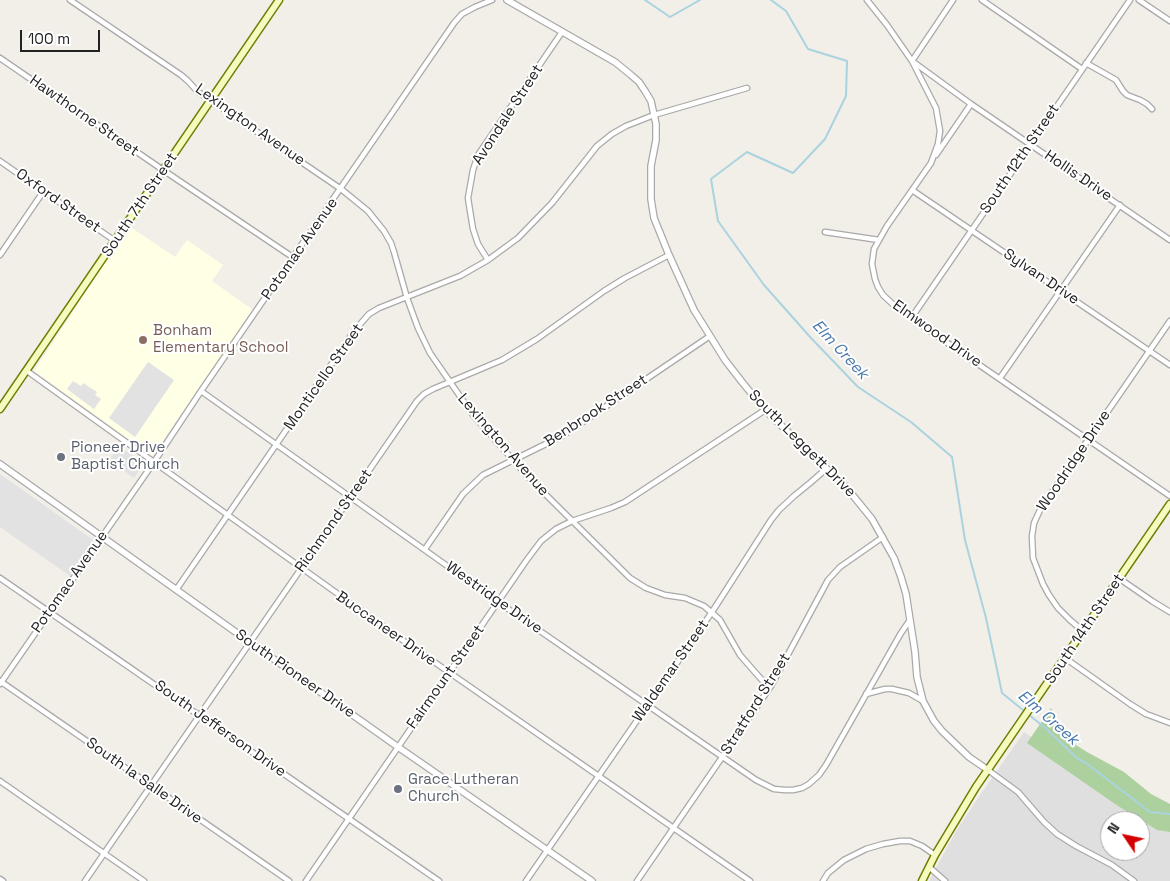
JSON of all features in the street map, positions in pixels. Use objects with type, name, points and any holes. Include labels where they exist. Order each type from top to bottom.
[{"type":"main road","name":"South 7th Street","points":[[0,409],[279,0]]},
{"type":"main road","name":"South 14th Street","points":[[922,881],[958,817],[988,770],[1170,504]]},
{"type":"street","name":"Lexington Avenue","points":[[70,0],[181,75],[197,91],[341,189],[368,211],[384,231],[394,252],[407,298],[430,353],[472,415],[512,460],[630,578],[646,588],[685,598],[704,606],[712,612],[724,627],[740,654],[762,680],[771,686]]},
{"type":"street","name":"Potomac Avenue","points":[[0,682],[154,462],[454,23],[462,14],[492,0]]},
{"type":"street","name":"South Leggett Drive","points":[[508,0],[615,62],[639,82],[651,101],[656,124],[656,140],[651,166],[651,199],[654,218],[694,310],[742,382],[765,410],[846,488],[860,503],[883,536],[894,558],[906,594],[917,677],[923,701],[942,731],[969,757],[988,770]]},
{"type":"street","name":"Elmwood Drive","points":[[867,0],[912,61],[936,108],[940,131],[938,144],[931,162],[874,249],[872,264],[875,279],[882,294],[898,309],[1170,496]]},
{"type":"street","points":[[912,61],[953,0]]},
{"type":"street","points":[[982,0],[1082,69]]},
{"type":"street","name":"South 12th Street","points":[[912,317],[1130,0]]},
{"type":"street","points":[[1139,0],[1170,21]]},
{"type":"street","name":"Avondale Street","points":[[488,260],[478,244],[471,217],[468,198],[473,170],[478,156],[562,32]]},
{"type":"street","name":"Hawthorne Street","points":[[0,58],[294,258]]},
{"type":"street","name":"Hollis Drive","points":[[912,61],[971,104],[1170,240]]},
{"type":"street","points":[[1086,63],[1116,80],[1127,95],[1140,100],[1152,109]]},
{"type":"street","name":"Monticello Street","points":[[176,590],[355,330],[369,314],[379,308],[460,276],[488,260],[518,238],[546,210],[597,146],[612,134],[626,126],[654,115],[747,88]]},
{"type":"street","points":[[931,162],[971,104]]},
{"type":"street","name":"Oxford Street","points":[[0,161],[116,241]]},
{"type":"street","name":"Sylvan Drive","points":[[912,190],[1170,365]]},
{"type":"street","points":[[0,255],[44,192]]},
{"type":"street","points":[[1000,378],[1120,205]]},
{"type":"street","points":[[825,232],[879,240]]},
{"type":"street","name":"Richmond Street","points":[[85,881],[417,401],[433,389],[502,360],[537,339],[611,286],[669,255]]},
{"type":"street","name":"Woodridge Drive","points":[[1084,631],[1070,620],[1049,596],[1043,584],[1033,558],[1032,536],[1034,523],[1040,510],[1170,320]]},
{"type":"street","name":"Benbrook Street","points":[[424,550],[463,494],[483,475],[562,436],[710,336]]},
{"type":"street","name":"Buccaneer Drive","points":[[27,371],[449,673],[750,881]]},
{"type":"street","name":"Westridge Drive","points":[[202,391],[498,602],[774,789],[793,790],[809,784],[819,775],[866,694]]},
{"type":"street","name":"Fairmount Street","points":[[306,881],[526,560],[541,542],[556,529],[572,521],[625,502],[765,410]]},
{"type":"street","name":"South Pioneer Drive","points":[[0,464],[250,643],[592,881]]},
{"type":"street","name":"Waldemar Street","points":[[526,881],[712,612],[771,520],[779,510],[826,469]]},
{"type":"street","name":"Stratford Street","points":[[637,881],[771,686],[828,580],[840,567],[883,536]]},
{"type":"street","name":"South Jefferson Drive","points":[[0,578],[439,881]]},
{"type":"street","points":[[1120,579],[1170,612]]},
{"type":"street","points":[[866,694],[910,620]]},
{"type":"street","points":[[1065,658],[1146,714],[1170,723]]},
{"type":"street","name":"South la Salle Drive","points":[[0,682],[289,881]]},
{"type":"street","points":[[866,694],[892,688],[909,692],[923,701]]},
{"type":"street","points":[[988,770],[1018,792],[1057,834],[1112,865],[1134,881]]},
{"type":"street","points":[[0,781],[144,881]]},
{"type":"street","points":[[822,881],[828,873],[844,860],[866,849],[891,842],[910,841],[936,855]]},
{"type":"street","points":[[929,867],[945,881]]},
{"type":"street","points":[[0,879],[4,881]]},
{"type":"shaded area","name":"Bonham Elementary School","points":[[129,226],[175,257],[187,240],[223,265],[212,281],[253,310],[152,456],[34,371]]},
{"type":"shaded area","points":[[148,362],[174,380],[135,437],[109,418]]},
{"type":"shaded area","points":[[73,381],[81,386],[83,383],[97,392],[95,395],[101,399],[94,409],[67,389]]},
{"type":"shaded area","points":[[119,446],[144,464],[134,478],[109,460]]},
{"type":"shaded area","points":[[0,474],[96,542],[70,576],[0,527]]},
{"type":"shaded area","points":[[1024,732],[1123,804],[1140,811],[1100,811],[1100,861],[1150,861],[1150,815],[1170,823],[1170,881],[929,881],[955,833]]},
{"type":"green space","points":[[1051,708],[1068,740],[1124,772],[1151,794],[1170,804],[1170,832],[1157,830],[1150,826],[1150,811],[1126,811],[1027,743]]},
{"type":"waterway","name":"Elm Creek","points":[[645,0],[670,17],[700,0]]},
{"type":"waterway","name":"Elm Creek","points":[[771,0],[786,11],[808,49],[847,61],[846,96],[825,139],[793,173],[747,152],[711,179],[718,221],[764,285],[858,387],[911,422],[952,457],[965,540],[986,618],[1002,693],[1044,727],[1078,759],[1086,763],[1150,812],[1170,814]]},
{"type":"place","name":"Bonham Elementary School","points":[[143,340]]},
{"type":"place","name":"Pioneer Drive Baptist Church","points":[[61,457]]},
{"type":"place","name":"Grace Lutheran Church","points":[[398,789]]}]
